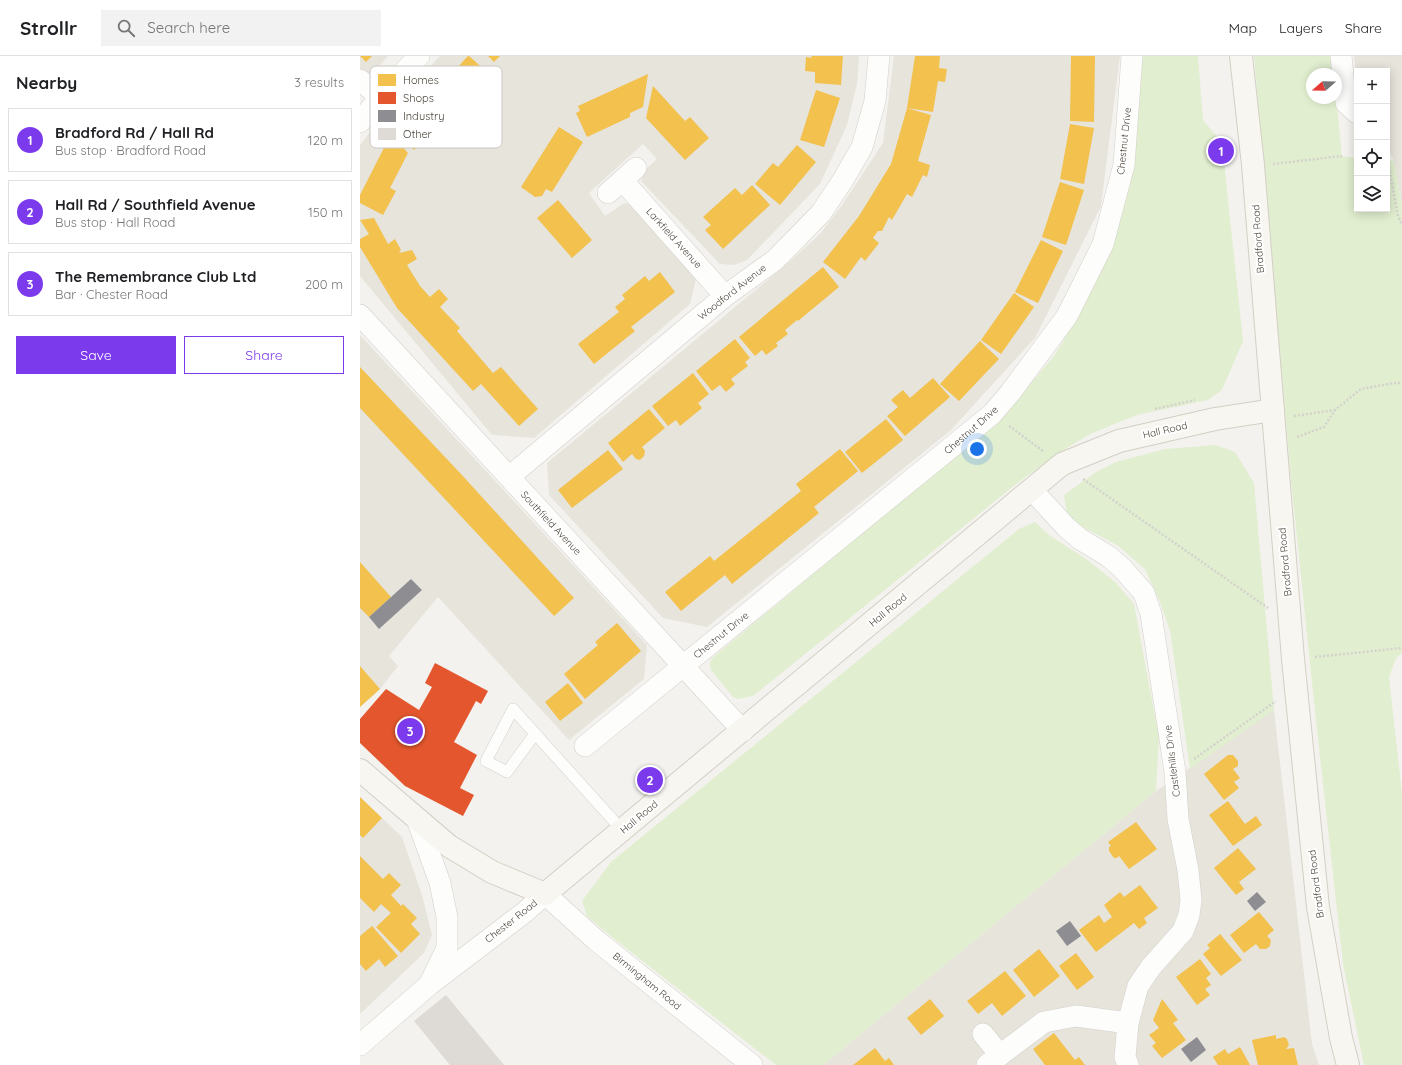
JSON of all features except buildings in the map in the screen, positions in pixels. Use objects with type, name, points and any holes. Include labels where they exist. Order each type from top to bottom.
[{"type":"main road","name":"Bradford Road","points":[[1241,56],[1253,165],[1293,659],[1318,907],[1341,1038],[1348,1065]]},
{"type":"main road","name":"Hall Road","points":[[545,894],[1062,464],[1119,441],[1215,419],[1273,410]]},
{"type":"main road","name":"Chester Road","points":[[360,770],[449,846],[492,872],[545,894]]},
{"type":"street","points":[[409,66],[419,56]]},
{"type":"street","name":"Woodford Avenue","points":[[509,477],[725,296],[775,260],[821,213],[843,180],[862,147],[875,101],[879,56]]},
{"type":"street","name":"Chestnut Drive","points":[[585,746],[992,414],[1010,393],[1068,316],[1103,244],[1124,165],[1132,56]]},
{"type":"street","points":[[1341,56],[1346,103],[1354,110]]},
{"type":"street","points":[[360,80],[370,88]]},
{"type":"street","points":[[360,122],[370,110]]},
{"type":"street","name":"Larkfield Avenue","points":[[622,181],[725,296]]},
{"type":"street","name":"Southfield Avenue","points":[[360,316],[742,731]]},
{"type":"street","name":"Castlehills Drive","points":[[1032,490],[1076,535],[1108,556],[1122,568],[1144,593],[1151,614],[1175,772],[1178,820],[1188,870],[1191,900],[1189,915],[1183,931],[1151,967],[1138,986],[1128,1023],[1125,1057],[1128,1065]]},
{"type":"street","points":[[417,819],[440,883],[447,917],[447,948],[429,985]]},
{"type":"street","name":"Chester Road","points":[[360,1045],[429,985],[525,912],[545,894]]},
{"type":"street","name":"Birmingham Road","points":[[545,894],[602,945],[752,1065]]},
{"type":"street","points":[[983,1034],[994,1060],[1044,1022],[1076,1016],[1128,1023]]},
{"type":"lane","points":[[535,734],[507,772],[486,761],[513,709],[622,830]]},
{"type":"path","points":[[1280,163],[1342,156]]},
{"type":"path","points":[[1390,172],[1398,216],[1402,225]]},
{"type":"path","points":[[1276,445],[1324,427],[1335,410],[1361,389],[1402,383]]},
{"type":"path","points":[[1273,410],[1291,417],[1335,410]]},
{"type":"path","points":[[992,414],[1268,609]]},
{"type":"path","points":[[1293,659],[1402,648]]},
{"type":"path","points":[[1175,772],[1278,700]]},
{"type":"shaded area","points":[[360,56],[388,56],[379,66],[370,66],[370,76],[360,87]]},
{"type":"shaded area","points":[[440,56],[859,56],[857,84],[847,125],[820,184],[747,260],[734,265],[720,264],[641,181],[646,169],[657,159],[643,144],[589,193],[605,216],[624,203],[632,205],[696,279],[690,304],[534,438],[492,435],[360,276],[360,145],[370,132],[370,148],[502,148],[502,66],[431,66]]},
{"type":"shaded area","points":[[894,56],[1120,56],[1101,206],[1035,338],[951,430],[707,627],[663,618],[549,495],[547,463],[787,264],[820,234],[842,205],[883,143]]},
{"type":"shaded area","points":[[1354,56],[1402,56],[1402,205],[1394,161],[1390,153],[1390,68],[1355,68]]},
{"type":"shaded area","points":[[360,335],[647,645],[644,679],[569,740],[438,597],[389,656],[398,666],[380,689],[360,707]]},
{"type":"shaded area","points":[[1274,710],[1312,1044],[1319,1065],[823,1065],[1156,791]]},
{"type":"shaded area","points":[[360,797],[402,837],[422,895],[432,935],[424,953],[360,1014]]},
{"type":"green space","points":[[1137,56],[1198,56],[1203,120],[1222,143],[1243,341],[1222,390],[1208,400],[1137,415],[1090,434],[1062,451],[1020,481],[753,696],[738,699],[733,697],[711,670],[711,659],[989,428],[1018,398],[1054,356],[1082,310],[1112,240]]},
{"type":"green space","points":[[1254,56],[1332,56],[1333,68],[1306,68],[1306,104],[1337,104],[1342,156],[1354,158],[1354,212],[1390,212],[1390,160],[1394,161],[1402,205],[1402,653],[1396,658],[1389,677],[1402,793],[1402,1065],[1364,1065],[1343,964],[1291,480]]},
{"type":"green space","points":[[1216,445],[1235,452],[1254,483],[1274,710],[1190,769],[1170,631],[1160,602],[1145,569],[1117,545],[1077,524],[1067,515],[1064,495],[1096,472],[1116,462],[1165,449]]},
{"type":"green space","points":[[1035,522],[1049,535],[1089,561],[1116,583],[1134,604],[1159,738],[1156,791],[823,1065],[776,1065],[613,938],[587,916],[582,901],[611,862],[1019,529]]},
{"type":"place","name":"Bradford Rd / Hall Rd","points":[[1221,151]]},
{"type":"place","name":"The Remembrance Club Ltd","points":[[410,731]]},
{"type":"place","name":"Hall Rd / Southfield Avenue","points":[[650,780]]}]
